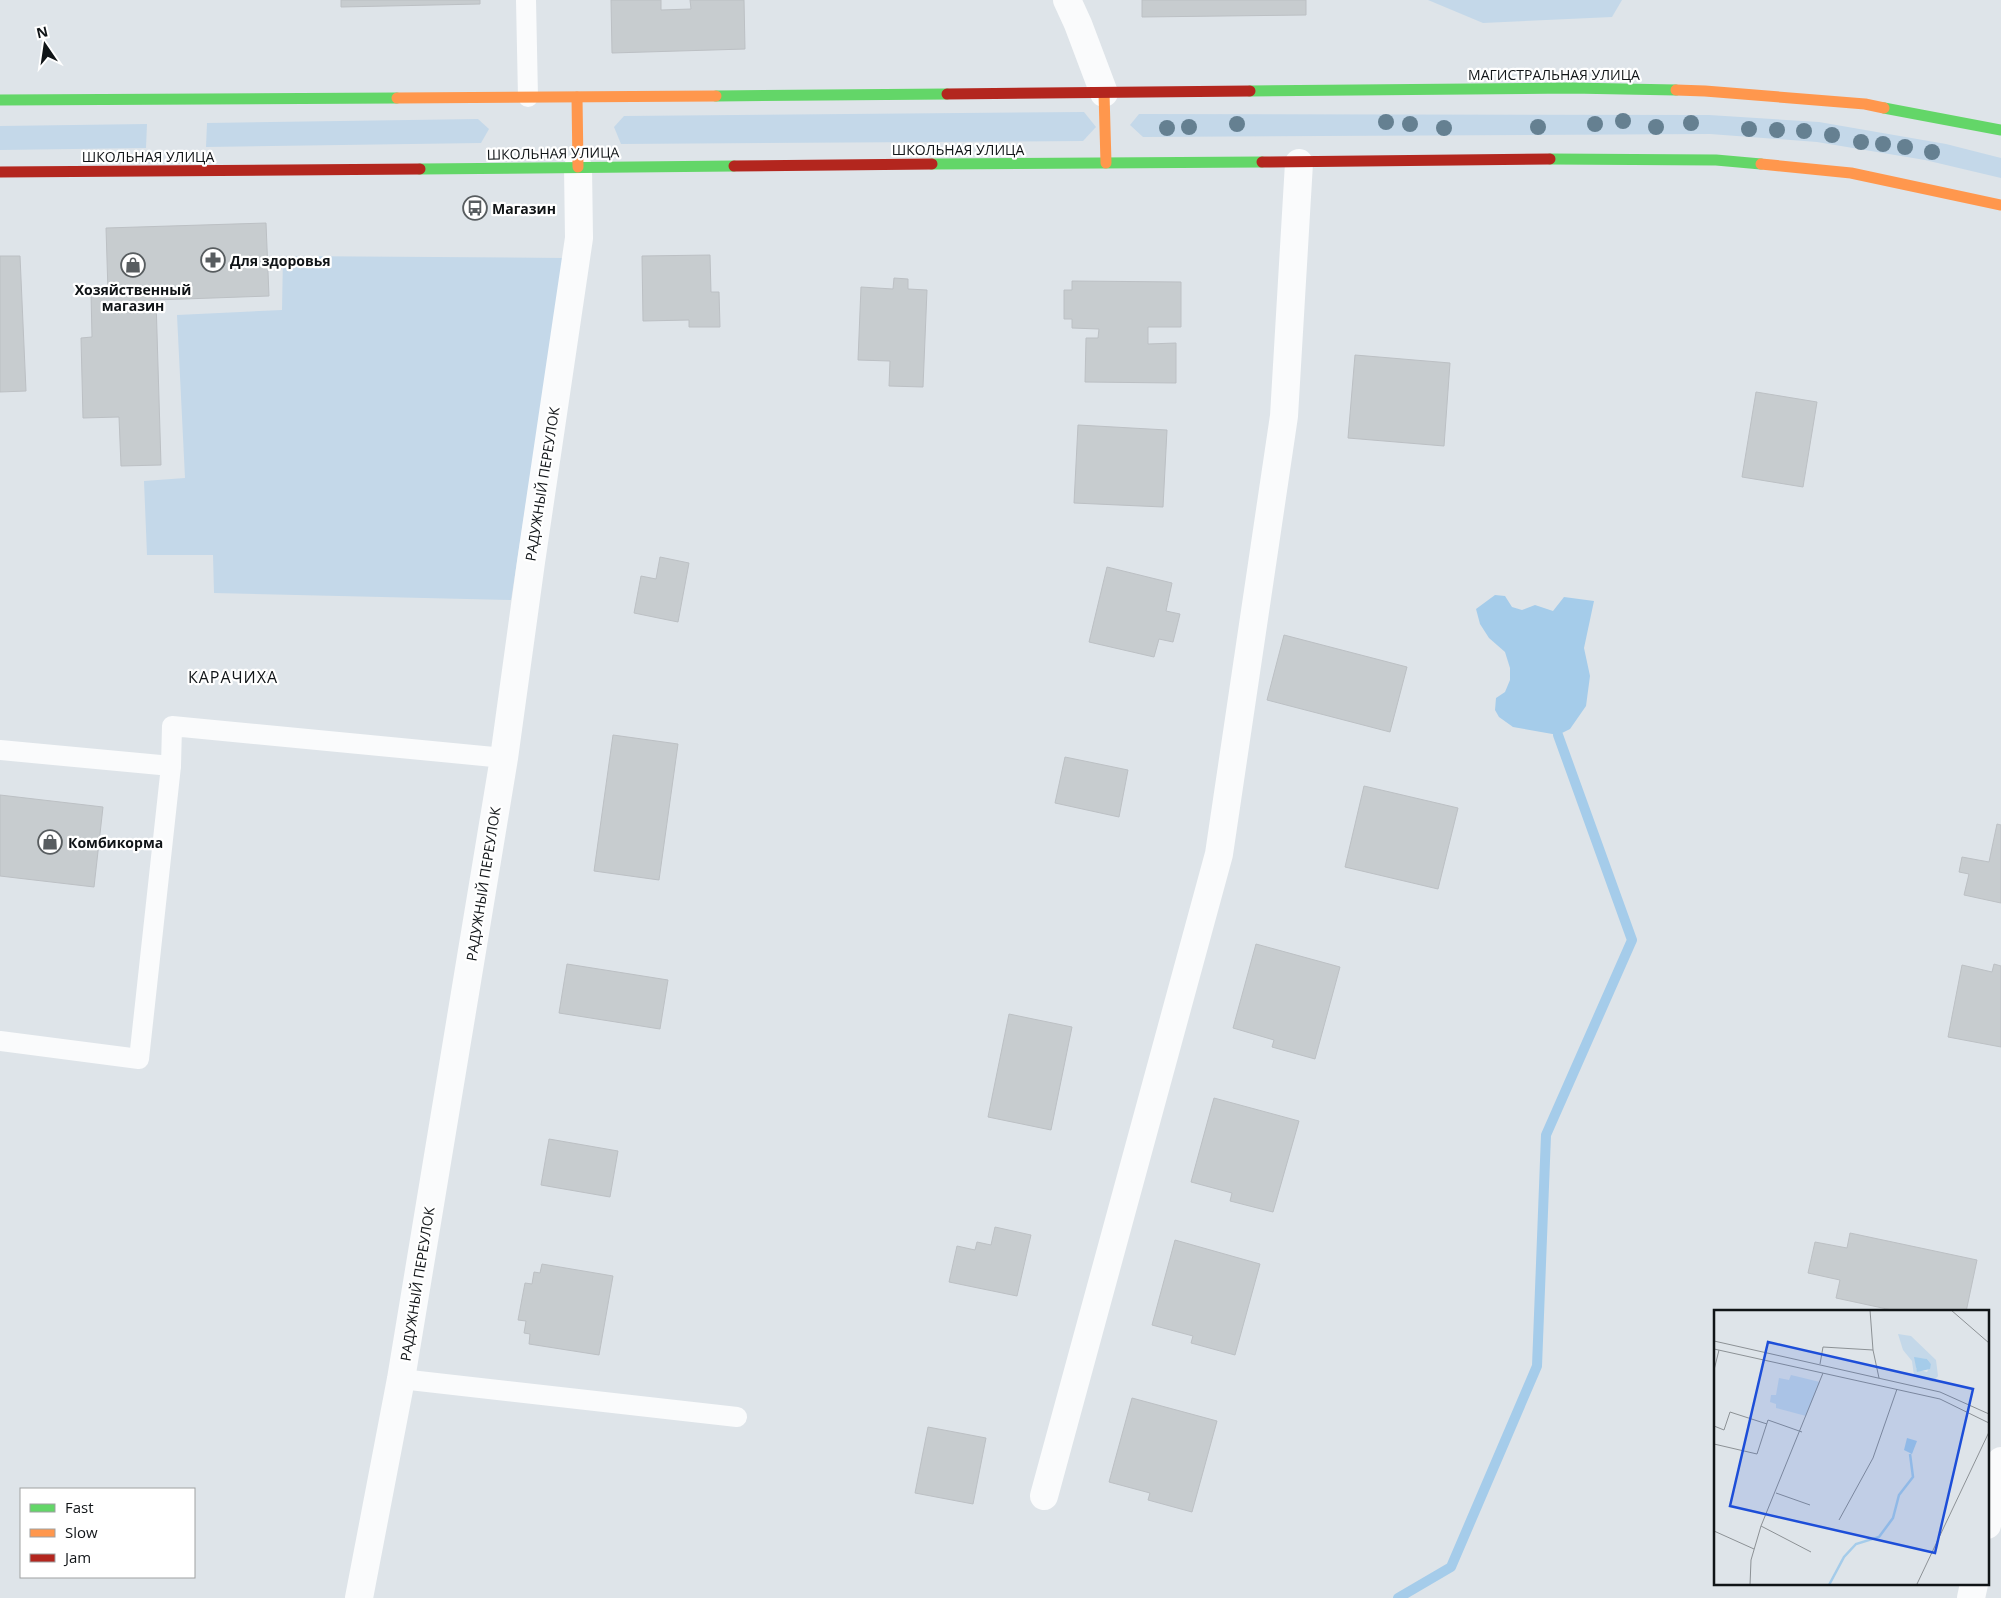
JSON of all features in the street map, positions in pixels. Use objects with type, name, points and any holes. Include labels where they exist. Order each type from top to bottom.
[{"type":"main road","name":"МАГИСТРАЛЬНАЯ УЛИЦА","points":[[1104,92],[1561,88],[1705,91],[1865,104],[2001,130]]},
{"type":"main road","points":[[0,100],[1104,92],[1106,163],[1299,163],[1578,159],[1716,160],[1851,173],[2001,205]]},
{"type":"main road","points":[[577,97],[578,167]]},
{"type":"main road","name":"ШКОЛЬНАЯ УЛИЦА","points":[[0,172],[1106,163]]},
{"type":"street","points":[[1067,0],[1104,92]]},
{"type":"street","points":[[1044,1496],[1219,854],[1284,416],[1299,163]]},
{"type":"street","name":"РАДУЖНЫЙ ПЕРЕУЛОК","points":[[359,1598],[401,1379],[504,758],[530,562],[579,238],[578,167]]},
{"type":"street","points":[[1988,1520],[2001,1461]]},
{"type":"lane","points":[[526,0],[528,97]]},
{"type":"lane","points":[[0,1041],[139,1059],[171,766],[172,726],[504,758]]},
{"type":"lane","points":[[0,750],[171,766]]},
{"type":"lane","points":[[401,1379],[736,1418]]},
{"type":"shaded area","points":[[1428,0],[1622,0],[1612,17],[1483,23]]},
{"type":"shaded area","points":[[1084,112],[1096,127],[1083,141],[621,144],[614,127],[624,116]]},
{"type":"shaded area","points":[[1139,114],[1709,115],[1819,122],[1946,144],[2001,158],[2001,178],[1925,160],[1817,142],[1710,134],[1143,137],[1130,125]]},
{"type":"shaded area","points":[[478,119],[489,129],[481,143],[206,147],[207,123]]},
{"type":"shaded area","points":[[147,124],[146,148],[0,150],[0,126]]},
{"type":"shaded area","points":[[283,256],[564,258],[511,600],[214,593],[213,555],[147,555],[144,481],[185,478],[177,315],[282,310]]},
{"type":"water","points":[[1495,595],[1505,596],[1512,607],[1522,610],[1535,605],[1553,611],[1564,597],[1594,601],[1584,648],[1590,676],[1586,706],[1570,729],[1558,735],[1513,727],[1499,717],[1495,710],[1496,698],[1505,692],[1510,680],[1510,668],[1505,652],[1489,638],[1480,624],[1476,609]]},
{"type":"building","points":[[341,0],[480,0],[480,4],[341,7]]},
{"type":"building","points":[[611,0],[661,0],[661,10],[691,9],[690,0],[744,0],[745,49],[612,53]]},
{"type":"building","points":[[1142,0],[1306,0],[1306,15],[1142,17]]},
{"type":"building","points":[[266,223],[269,296],[156,300],[161,465],[121,466],[119,417],[83,418],[81,338],[92,337],[91,293],[108,292],[106,228]]},
{"type":"building","points":[[710,255],[711,292],[719,292],[720,327],[689,327],[689,320],[643,321],[642,256]]},
{"type":"building","points":[[0,256],[20,256],[26,391],[0,392]]},
{"type":"building","points":[[894,278],[908,279],[908,289],[927,290],[923,387],[889,386],[890,361],[858,360],[861,287],[893,289]]},
{"type":"building","points":[[1072,281],[1181,282],[1181,327],[1148,327],[1148,344],[1176,343],[1176,383],[1085,382],[1086,338],[1098,338],[1099,329],[1072,328],[1072,319],[1064,319],[1064,290],[1072,290]]},
{"type":"building","points":[[1355,355],[1450,363],[1444,446],[1348,438]]},
{"type":"building","points":[[1756,392],[1817,402],[1803,487],[1742,477]]},
{"type":"building","points":[[1078,425],[1167,430],[1163,507],[1074,503]]},
{"type":"building","points":[[660,557],[689,563],[678,622],[634,613],[641,576],[656,579]]},
{"type":"building","points":[[1107,567],[1172,583],[1166,611],[1180,614],[1173,642],[1159,639],[1154,657],[1089,642]]},
{"type":"building","points":[[1284,635],[1407,667],[1390,732],[1267,700]]},
{"type":"building","points":[[613,735],[678,744],[659,880],[594,871]]},
{"type":"building","points":[[1065,757],[1128,770],[1119,817],[1055,803]]},
{"type":"building","points":[[1364,786],[1458,808],[1438,889],[1345,867]]},
{"type":"building","name":"Комбикорма","points":[[0,795],[103,807],[94,887],[0,876]]},
{"type":"building","points":[[1997,824],[2001,825],[2001,903],[1964,895],[1969,874],[1959,872],[1962,857],[1989,862]]},
{"type":"building","points":[[1256,944],[1340,967],[1315,1059],[1272,1047],[1274,1040],[1233,1028]]},
{"type":"building","points":[[567,964],[668,980],[660,1029],[559,1013]]},
{"type":"building","points":[[1994,964],[2001,966],[2001,1047],[1948,1037],[1962,965],[1992,972]]},
{"type":"building","points":[[1009,1014],[1072,1027],[1051,1130],[988,1117]]},
{"type":"building","points":[[1214,1098],[1299,1121],[1273,1212],[1230,1201],[1232,1193],[1191,1182]]},
{"type":"building","points":[[549,1139],[618,1151],[610,1197],[541,1185]]},
{"type":"building","points":[[995,1227],[1031,1235],[1017,1296],[949,1282],[957,1246],[975,1250],[977,1242],[991,1245]]},
{"type":"building","points":[[1850,1233],[1977,1260],[1966,1310],[1892,1310],[1836,1298],[1840,1280],[1808,1273],[1815,1242],[1847,1248]]},
{"type":"building","points":[[1175,1240],[1260,1264],[1235,1355],[1191,1343],[1193,1336],[1152,1325]]},
{"type":"building","points":[[542,1264],[613,1276],[599,1355],[529,1344],[530,1334],[524,1333],[526,1321],[518,1320],[525,1283],[532,1284],[534,1272],[540,1273]]},
{"type":"building","points":[[1132,1398],[1217,1421],[1192,1512],[1148,1500],[1150,1493],[1109,1482]]},
{"type":"building","points":[[928,1427],[986,1438],[973,1504],[915,1493]]},
{"type":"waterway","points":[[1398,1598],[1451,1567],[1537,1366],[1546,1135],[1632,940],[1558,735]]},
{"type":"traffic: fast","points":[[1250,91],[1571,88],[1676,90]]},
{"type":"traffic: fast","points":[[716,96],[947,94]]},
{"type":"traffic: fast","points":[[0,100],[397,98]]},
{"type":"traffic: fast","points":[[1884,108],[2001,130]]},
{"type":"traffic: fast","points":[[1550,159],[1716,160],[1761,164]]},
{"type":"traffic: fast","points":[[932,164],[1262,162]]},
{"type":"traffic: fast","points":[[420,169],[734,166]]},
{"type":"traffic: slow","points":[[1676,90],[1865,104],[1884,108]]},
{"type":"traffic: slow","points":[[1104,93],[1106,163]]},
{"type":"traffic: slow","points":[[397,98],[716,96]]},
{"type":"traffic: slow","points":[[577,97],[578,167]]},
{"type":"traffic: slow","points":[[1761,164],[1851,173],[2001,205]]},
{"type":"traffic: jam","points":[[947,94],[1250,91]]},
{"type":"traffic: jam","points":[[1262,162],[1550,159]]},
{"type":"traffic: jam","points":[[734,166],[932,164]]},
{"type":"traffic: jam","points":[[0,172],[420,169]]},
{"type":"place","name":"Магазин","points":[[475,208]]},
{"type":"place","name":"Для здоровья","points":[[213,260]]},
{"type":"place","name":"Хозяйственный магазин","points":[[133,265]]},
{"type":"place","name":"Комбикорма","points":[[50,842]]},
{"type":"district","name":"КАРАЧИХА","points":[[233,677]]}]
